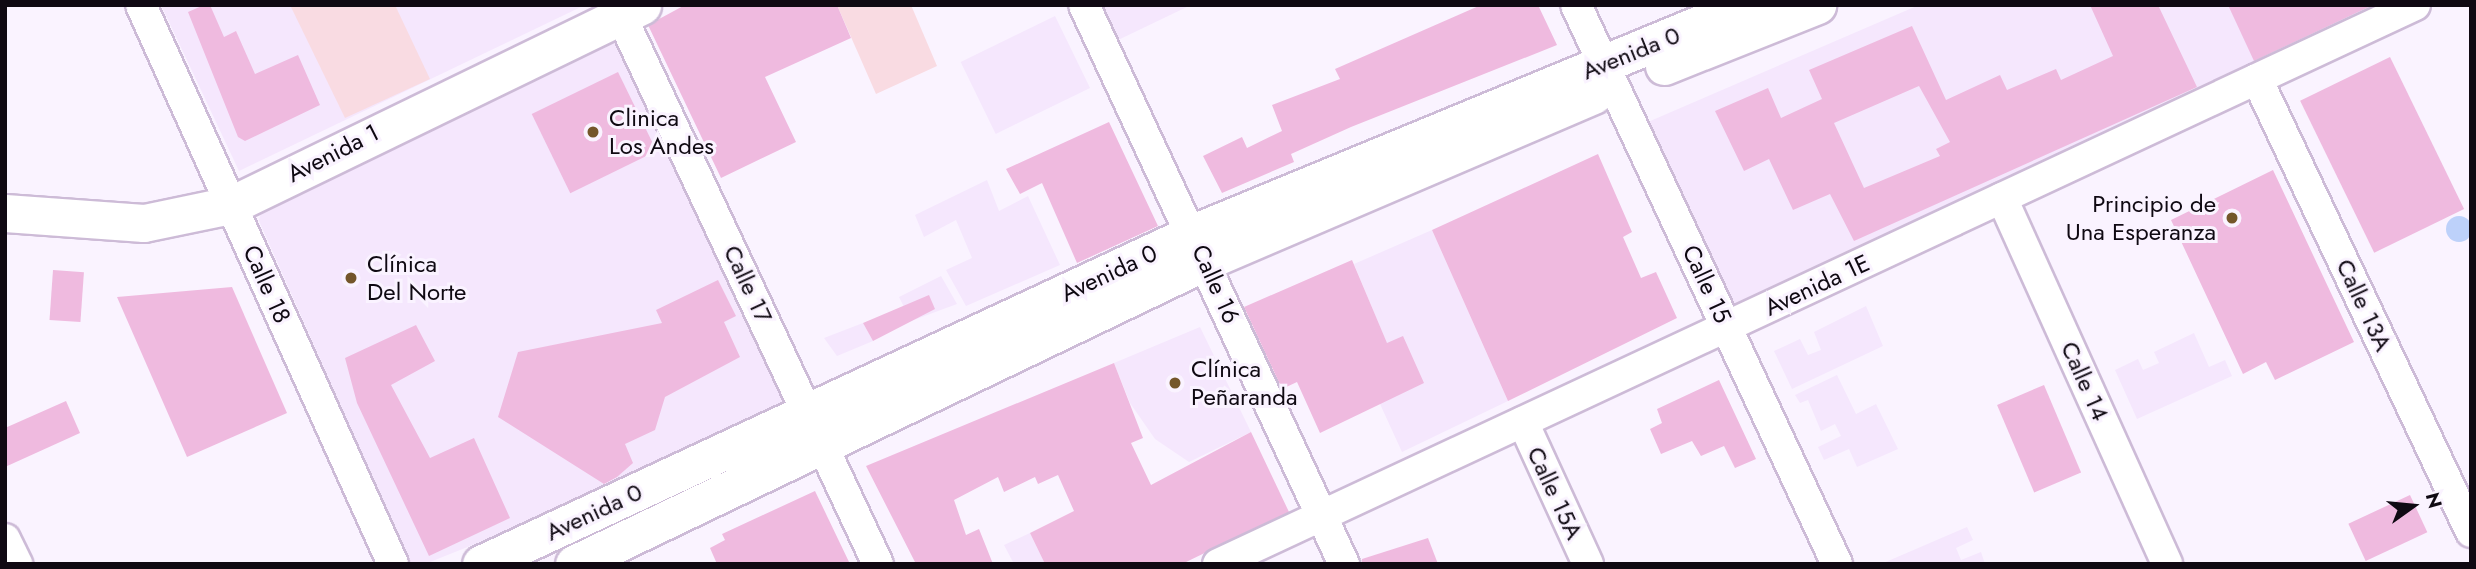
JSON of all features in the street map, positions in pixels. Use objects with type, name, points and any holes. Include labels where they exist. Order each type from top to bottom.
[{"type":"street","name":"Calle 18","points":[[141,5],[393,564]]},
{"type":"street","name":"Calle 16","points":[[1084,5],[1199,247],[1344,564]]},
{"type":"street","name":"Calle 15","points":[[1576,5],[1837,564]]},
{"type":"street","name":"Avenida 0","points":[[1610,75],[1746,5]]},
{"type":"street","name":"Avenida 0","points":[[481,564],[808,414],[1610,75],[1817,5]]},
{"type":"street","name":"Avenida 1E","points":[[1218,564],[2415,5]]},
{"type":"street","name":"Avenida 1","points":[[5,213],[144,223],[231,205],[626,9]]},
{"type":"street","name":"Calle 17","points":[[626,9],[878,564]]},
{"type":"street","name":"Calle 13A","points":[[2257,79],[2471,532]]},
{"type":"street","name":"Calle 14","points":[[2002,198],[2167,564]]},
{"type":"street","name":"Avenida 0","points":[[574,564],[824,447],[1199,247]]},
{"type":"street","name":"Calle 15A","points":[[1523,422],[1588,564]]},
{"type":"street","points":[[5,539],[17,564]]},
{"type":"shaded area","points":[[161,5],[585,5],[239,171]]},
{"type":"shaded area","points":[[290,5],[395,5],[430,79],[345,118]]},
{"type":"shaded area","points":[[837,5],[911,5],[937,66],[876,94]]},
{"type":"shaded area","points":[[1100,5],[1191,5],[1116,41]]},
{"type":"shaded area","points":[[1919,5],[2390,5],[1731,310],[1641,125]]},
{"type":"shaded area","points":[[1055,16],[1090,88],[996,134],[961,62]]},
{"type":"shaded area","points":[[619,26],[806,412],[425,564],[411,564],[259,221],[263,202]]},
{"type":"shaded area","points":[[987,180],[999,211],[1028,196],[1060,265],[966,306],[946,270],[972,258],[956,220],[924,237],[915,215]]},
{"type":"shaded area","points":[[1432,230],[1508,401],[1402,452],[1380,404],[1387,344],[1354,264]]},
{"type":"shaded area","points":[[941,276],[957,304],[911,321],[899,297]]},
{"type":"shaded area","points":[[1866,306],[1883,346],[1792,389],[1774,351],[1800,339],[1808,355],[1821,350],[1814,332]]},
{"type":"shaded area","points":[[863,323],[873,341],[837,356],[824,338]]},
{"type":"shaded area","name":"Clínica Peñaranda","points":[[1200,327],[1251,432],[1189,462],[1155,439],[1130,403],[1114,363]]},
{"type":"shaded area","points":[[2194,333],[2209,367],[2225,360],[2232,376],[2137,419],[2115,370],[2138,359],[2143,370],[2159,363],[2154,352]]},
{"type":"shaded area","points":[[1837,375],[1856,414],[1876,404],[1898,449],[1857,467],[1849,449],[1824,460],[1818,447],[1841,436],[1835,424],[1821,431],[1808,400],[1800,403],[1795,395]]},
{"type":"shaded area","points":[[1967,527],[1973,540],[1956,548],[1961,560],[1981,552],[1985,564],[1881,564]]},
{"type":"shaded area","points":[[1030,533],[1045,564],[1014,564],[1004,545]]},
{"type":"water","points":[[2459,216],[2468,220],[2472,229],[2468,238],[2459,242],[2450,238],[2446,229],[2450,220]]},
{"type":"building","points":[[210,5],[224,37],[236,31],[255,74],[298,55],[320,105],[245,141],[238,137],[188,12]]},
{"type":"building","points":[[685,5],[837,5],[851,38],[765,77],[796,142],[721,178],[648,25]]},
{"type":"building","points":[[1481,5],[1538,5],[1557,45],[1351,127],[1291,154],[1294,162],[1222,193],[1203,156],[1242,137],[1247,148],[1282,131],[1272,105],[1340,79],[1335,69]]},
{"type":"building","points":[[2090,5],[2158,5],[2197,87],[1854,241],[1830,194],[1793,210],[1769,159],[1744,171],[1715,111],[1768,88],[1781,118],[1822,99],[1809,70],[1912,26],[1946,100],[2000,75],[2007,90],[2056,69],[2061,80],[2113,56]],"holes":[[[1919,86],[1950,142],[1936,149],[1940,156],[1864,188],[1834,123]]]},
{"type":"building","points":[[2228,5],[2373,5],[2254,61]]},
{"type":"building","points":[[2390,57],[2464,209],[2374,253],[2300,101]]},
{"type":"building","name":"Clinica Los Andes","points":[[618,72],[657,151],[570,193],[532,114]]},
{"type":"building","points":[[1109,122],[1158,226],[1077,263],[1042,183],[1020,194],[1006,169]]},
{"type":"building","points":[[1598,154],[1632,232],[1623,237],[1641,278],[1656,272],[1677,318],[1508,401],[1432,230]]},
{"type":"building","points":[[2273,170],[2354,342],[2275,380],[2266,362],[2243,374],[2171,220]]},
{"type":"building","points":[[1352,260],[1387,343],[1403,336],[1424,383],[1320,433],[1297,382],[1282,389],[1244,307]]},
{"type":"building","points":[[53,270],[84,272],[80,322],[50,320]]},
{"type":"building","points":[[718,280],[736,316],[724,322],[740,357],[665,397],[655,430],[625,444],[633,463],[617,477],[604,484],[498,417],[518,352],[662,323],[656,310]]},
{"type":"building","points":[[232,287],[287,413],[187,457],[117,297]]},
{"type":"building","points":[[929,295],[935,309],[873,341],[863,323]]},
{"type":"building","points":[[416,325],[435,361],[391,385],[430,458],[474,438],[510,518],[429,556],[357,403],[345,358]]},
{"type":"building","points":[[1114,363],[1143,438],[1131,443],[1151,485],[1251,432],[1289,512],[1182,564],[1045,564],[1030,533],[1074,511],[1058,475],[1038,484],[1035,477],[1004,492],[998,477],[954,500],[966,535],[979,529],[993,564],[916,564],[866,466]]},
{"type":"building","points":[[1719,380],[1756,459],[1735,468],[1724,446],[1701,456],[1692,441],[1661,454],[1650,429],[1662,423],[1657,409]]},
{"type":"building","points":[[2044,385],[2081,472],[2034,492],[1997,405]]},
{"type":"building","points":[[66,401],[80,433],[5,467],[5,428]]},
{"type":"building","points":[[815,491],[850,564],[717,564],[710,548],[725,540],[722,534]]},
{"type":"building","points":[[2410,495],[2427,532],[2366,561],[2348,524]]},
{"type":"building","points":[[1428,538],[1438,564],[1362,564],[1362,559]]},
{"type":"place","name":"Clinica Los Andes","points":[[593,132]]},
{"type":"place","name":"Principio de Una Esperanza","points":[[2232,218]]},
{"type":"place","name":"Clínica Del Norte","points":[[351,278]]},
{"type":"place","name":"Clínica Peñaranda","points":[[1175,383]]}]
